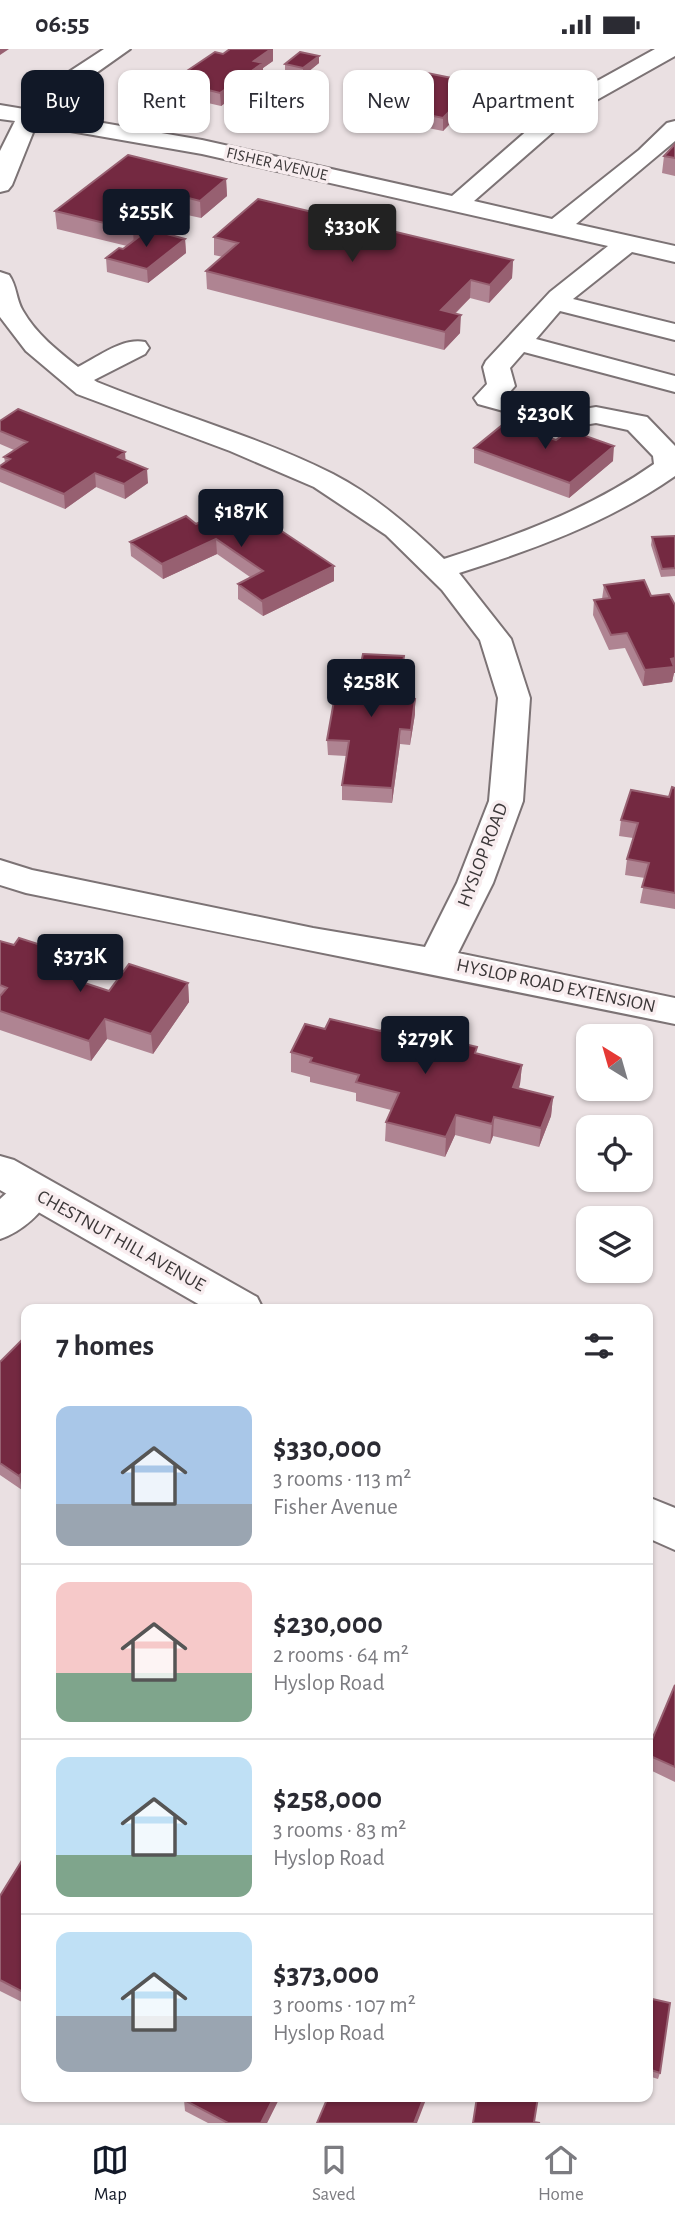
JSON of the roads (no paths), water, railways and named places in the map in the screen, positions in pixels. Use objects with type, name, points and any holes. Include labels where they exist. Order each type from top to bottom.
[{"type":"street","points":[[85,70],[119,49]]},
{"type":"street","points":[[457,204],[569,106],[671,49]]},
{"type":"street","name":"FISHER AVENUE","points":[[0,112],[21,116]]},
{"type":"street","points":[[557,227],[647,155],[675,128]]},
{"type":"street","name":"FISHER AVENUE","points":[[104,130],[194,146],[675,254]]},
{"type":"street","points":[[0,185],[11,151],[21,132]]},
{"type":"street","points":[[439,570],[539,538],[583,519],[650,482],[669,467],[667,454],[637,423],[596,415],[565,420],[488,398],[501,386],[496,367],[554,302],[628,243]]},
{"type":"street","name":"HYSLOP ROAD","points":[[0,280],[22,347],[87,387],[240,445],[324,481],[396,529],[453,584],[495,639],[514,698],[506,801],[475,883],[436,961]]},
{"type":"street","points":[[554,302],[675,332]]},
{"type":"street","points":[[518,342],[675,384]]},
{"type":"street","points":[[76,379],[136,348]]},
{"type":"street","points":[[0,872],[40,884],[313,940],[436,961]]},
{"type":"street","name":"HYSLOP ROAD EXTENSION","points":[[436,961],[675,1011]]},
{"type":"street","name":"CHESTNUT HILL AVENUE","points":[[0,1171],[233,1304]]},
{"type":"street","points":[[0,1223],[34,1192]]},
{"type":"street","points":[[653,1519],[675,1530]]}]
